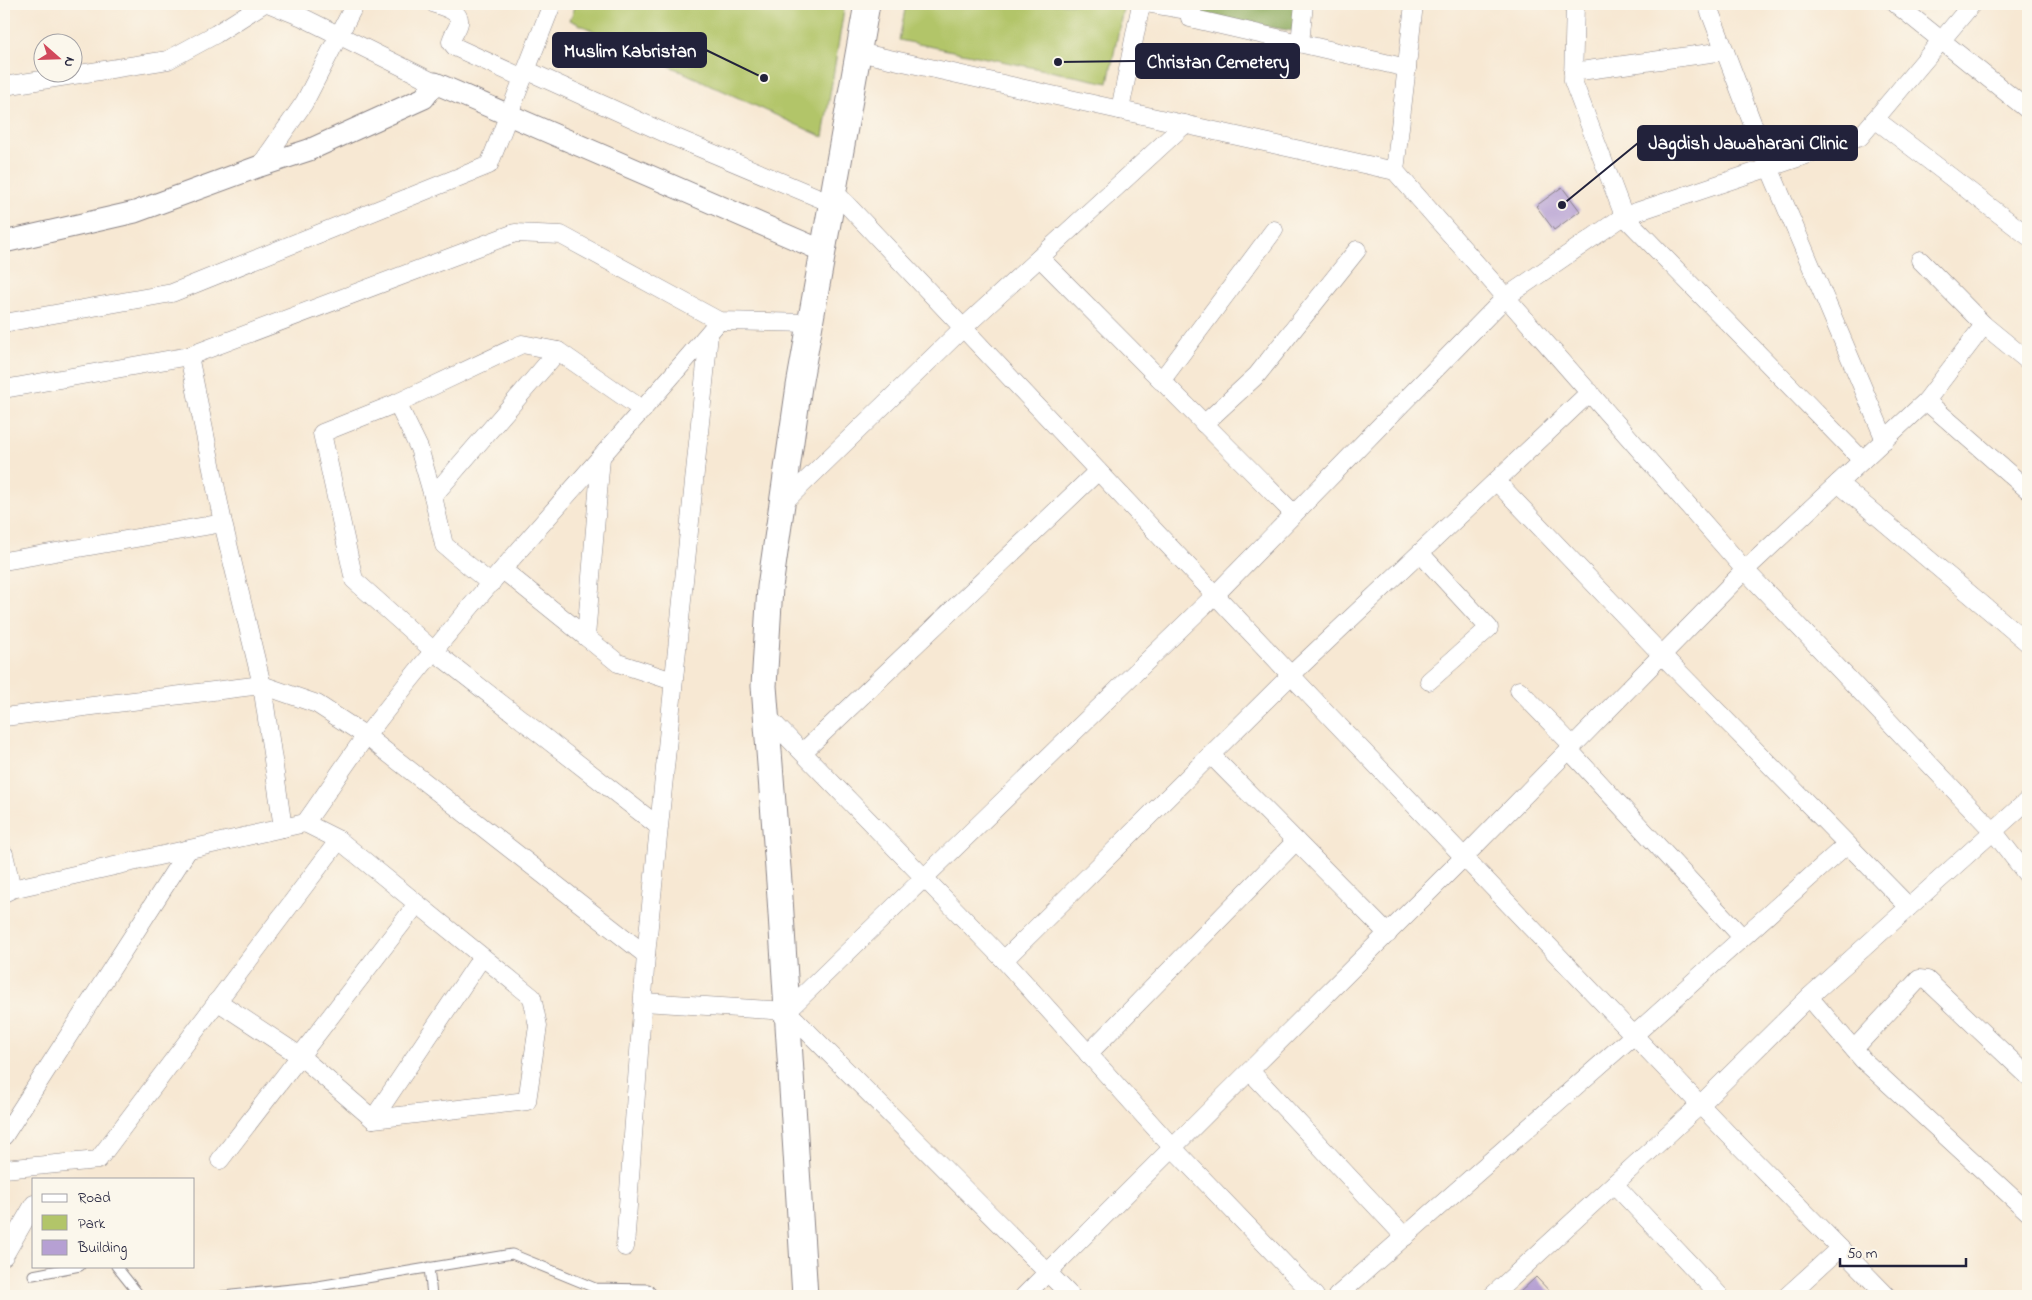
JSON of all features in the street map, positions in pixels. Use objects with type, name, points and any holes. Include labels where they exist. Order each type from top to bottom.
[{"type":"main road","points":[[805,1296],[764,686],[770,587],[781,505],[822,251],[867,4]]},
{"type":"street","points":[[4,86],[168,60],[216,34],[263,4]]},
{"type":"street","points":[[270,4],[302,17],[338,36],[508,115],[822,251]]},
{"type":"street","points":[[260,166],[304,103],[355,4]]},
{"type":"street","points":[[435,4],[456,13],[458,17],[459,23],[451,42],[455,47],[674,137],[832,197],[963,328],[1464,858],[1887,1296]]},
{"type":"street","points":[[4,323],[172,293],[489,165],[552,4]]},
{"type":"street","points":[[1120,110],[1141,4]]},
{"type":"street","points":[[1151,4],[1192,7],[1190,18],[1407,68]]},
{"type":"street","points":[[1300,43],[1304,4]]},
{"type":"street","points":[[1395,171],[1414,4]]},
{"type":"street","points":[[1575,4],[1573,81],[1624,216],[1862,460]]},
{"type":"street","points":[[1707,4],[1770,167],[1885,440]]},
{"type":"street","points":[[1896,4],[2028,110]]},
{"type":"street","points":[[787,1011],[1215,595],[1506,297],[1624,216],[1860,137],[1972,4]]},
{"type":"street","points":[[1573,72],[1725,51]]},
{"type":"street","points":[[858,52],[1395,171],[1745,570],[1994,832],[2028,876]]},
{"type":"street","points":[[4,242],[135,212],[309,150],[424,98],[435,82]]},
{"type":"street","points":[[1875,119],[2028,236]]},
{"type":"street","points":[[781,505],[963,328],[1185,124]]},
{"type":"street","points":[[1161,381],[1274,230]]},
{"type":"street","points":[[4,389],[189,356],[515,233],[561,235],[714,327],[810,323]]},
{"type":"street","points":[[1204,424],[1257,374],[1357,250]]},
{"type":"street","points":[[1040,258],[1294,514]]},
{"type":"street","points":[[1920,260],[1984,325],[2026,356]]},
{"type":"street","points":[[1024,1296],[1464,858],[1745,570],[1926,401],[1984,325]]},
{"type":"street","points":[[305,823],[366,736],[435,652],[503,570],[714,327]]},
{"type":"street","points":[[625,1247],[642,1002],[658,826],[714,327]]},
{"type":"street","points":[[643,410],[558,351],[522,344],[397,403],[322,433],[354,580],[435,652],[658,826]]},
{"type":"street","points":[[433,496],[558,351]]},
{"type":"street","points":[[189,356],[223,523],[262,685],[283,828]]},
{"type":"street","points":[[1004,960],[1291,676],[1590,392]]},
{"type":"street","points":[[1926,401],[2028,490]]},
{"type":"street","points":[[397,403],[419,448],[433,496],[444,545],[492,584]]},
{"type":"street","points":[[586,637],[601,457]]},
{"type":"street","points":[[802,752],[1098,470]]},
{"type":"street","points":[[1496,481],[1662,655],[1909,907]]},
{"type":"street","points":[[1838,483],[2028,643]]},
{"type":"street","points":[[4,561],[223,523]]},
{"type":"street","points":[[1420,553],[1489,628],[1429,681]]},
{"type":"street","points":[[503,570],[618,664],[673,681]]},
{"type":"street","points":[[4,717],[262,685],[317,704],[366,736],[646,955]]},
{"type":"street","points":[[1519,690],[1742,938]]},
{"type":"street","points":[[766,715],[1004,960],[1174,1148],[1315,1296]]},
{"type":"street","points":[[1211,755],[1388,934]]},
{"type":"street","points":[[1492,1296],[1701,1104],[1809,997],[2028,800]]},
{"type":"street","points":[[4,854],[8,891],[305,823],[339,840],[532,997],[538,1026],[527,1101],[373,1119],[300,1056],[217,1001]]},
{"type":"street","points":[[4,1169],[53,1171],[98,1160],[339,840]]},
{"type":"street","points":[[1088,1054],[1296,841]]},
{"type":"street","points":[[1337,1296],[1634,1036],[1846,844]]},
{"type":"street","points":[[4,1136],[188,850]]},
{"type":"street","points":[[220,1160],[417,904]]},
{"type":"street","points":[[373,1119],[482,957]]},
{"type":"street","points":[[1854,1050],[1919,979],[1926,980],[2028,1076]]},
{"type":"street","points":[[1809,997],[1854,1050],[2028,1212]]},
{"type":"street","points":[[642,1002],[787,1011],[1071,1296]]},
{"type":"street","points":[[1250,1071],[1405,1237]]},
{"type":"street","points":[[1614,1184],[1720,1296]]},
{"type":"street","points":[[4,1256],[32,1207]]},
{"type":"street","points":[[1787,1296],[1840,1248]]},
{"type":"lane","points":[[222,1296],[312,1287],[512,1254],[595,1288],[648,1289],[654,1296]]},
{"type":"lane","points":[[429,1267],[432,1296]]},
{"type":"lane","points":[[33,1275],[70,1268]]},
{"type":"lane","points":[[118,1268],[140,1296]]},
{"type":"green space","points":[[576,4],[845,4],[823,137],[570,20]]},
{"type":"green space","points":[[906,4],[1124,4],[1108,83],[899,40]]},
{"type":"green space","points":[[1202,4],[1296,4],[1293,31],[1200,15]]},
{"type":"building","points":[[1562,187],[1580,211],[1554,230],[1536,206]]},
{"type":"building","points":[[1536,1277],[1554,1296],[1516,1296]]},
{"type":"place","name":"Christan Cemetery","points":[[1058,62]]},
{"type":"place","name":"Muslim Kabristan","points":[[764,78]]},
{"type":"place","name":"Jagdish Jawaharani Clinic","points":[[1562,205]]}]
